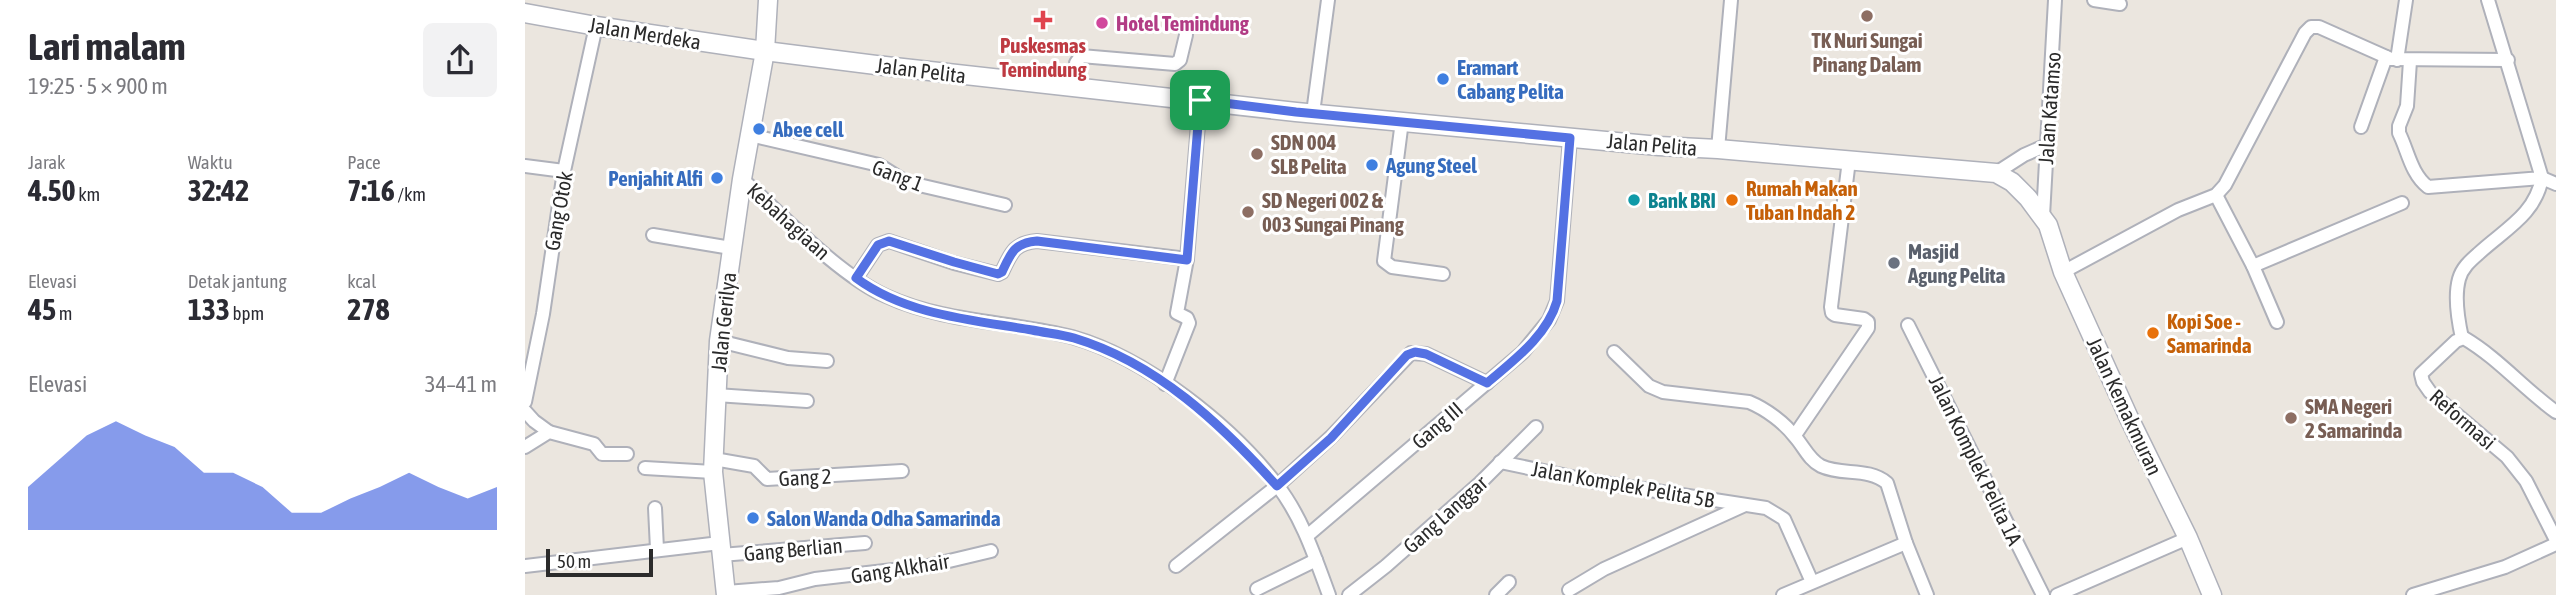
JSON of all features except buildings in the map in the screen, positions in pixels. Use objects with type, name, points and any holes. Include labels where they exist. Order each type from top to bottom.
[{"type":"street","name":"Jalan Gerilya","points":[[726,594],[713,465],[719,341],[731,248],[765,51],[768,0]]},
{"type":"street","points":[[1313,113],[1328,0]]},
{"type":"street","points":[[1718,149],[1731,0]]},
{"type":"street","name":"Jalan Katamso","points":[[2043,216],[2055,0]]},
{"type":"street","points":[[2094,0],[2120,5]]},
{"type":"street","points":[[2406,0],[2398,59],[2407,106],[2399,133],[2419,178],[2428,187],[2542,178],[2556,184]]},
{"type":"street","points":[[2493,1],[2542,178],[2539,194],[2528,212],[2464,267],[2458,285],[2458,315],[2462,338],[2482,349],[2556,412]]},
{"type":"street","name":"Jalan Merdeka","points":[[525,13],[765,51]]},
{"type":"street","name":"Gang Otok","points":[[526,399],[543,314],[564,172],[596,26]]},
{"type":"street","points":[[2063,272],[2178,210],[2216,195],[2225,185],[2311,27],[2319,27],[2398,59],[2508,60]]},
{"type":"street","points":[[1078,87],[1076,63],[1081,55],[1175,64],[1181,60],[1186,36]]},
{"type":"street","name":"Jalan Pelita","points":[[765,51],[1313,113],[1570,138],[1996,173]]},
{"type":"street","points":[[2361,127],[2398,59]]},
{"type":"street","points":[[1165,384],[1189,323],[1187,318],[1177,313],[1187,260],[1200,100]]},
{"type":"street","points":[[1402,121],[1384,261],[1392,267],[1443,274]]},
{"type":"street","name":"Gang 1","points":[[750,135],[879,165],[906,182],[1005,205]]},
{"type":"street","name":"Gang III","points":[[1307,536],[1523,352],[1555,310],[1570,138]]},
{"type":"street","points":[[2043,216],[2012,183],[1996,173],[2024,155],[2047,145]]},
{"type":"street","points":[[1795,436],[1868,327],[1868,322],[1864,319],[1835,315],[1831,307],[1849,160]]},
{"type":"street","points":[[525,166],[564,172]]},
{"type":"street","name":"Kebahagiaan","points":[[742,179],[856,278],[883,295],[940,314],[1071,337],[1128,360],[1208,414],[1277,486],[1307,536],[1329,595]]},
{"type":"street","points":[[2216,195],[2253,266],[2277,322]]},
{"type":"street","points":[[2253,266],[2402,203]]},
{"type":"street","name":"Jalan Kemakmuran","points":[[2043,216],[2063,272],[2212,595]]},
{"type":"street","points":[[653,235],[731,248]]},
{"type":"street","points":[[856,278],[871,254],[884,242],[993,273],[1002,272],[1013,251],[1024,242],[1037,241],[1187,260]]},
{"type":"street","name":"Jalan Komplek Pelita 1A","points":[[1908,324],[2043,595]]},
{"type":"street","name":"Reformasi","points":[[2462,338],[2422,372],[2423,382],[2430,392],[2507,457],[2526,481],[2556,542]]},
{"type":"street","points":[[719,341],[788,358],[827,361]]},
{"type":"street","points":[[1613,352],[1649,386],[1663,391],[1749,402],[1762,408],[1795,436],[1814,462],[1823,467],[1872,474],[1887,483],[1906,543],[1927,595]]},
{"type":"street","points":[[1176,566],[1277,486],[1331,438],[1411,353],[1426,354],[1487,383]]},
{"type":"street","points":[[716,395],[807,401]]},
{"type":"street","points":[[525,411],[549,432],[594,444],[602,454],[627,454]]},
{"type":"street","name":"Gang Langgar","points":[[1349,595],[1387,566],[1480,484],[1536,427]]},
{"type":"street","points":[[525,447],[549,432]]},
{"type":"street","name":"Jalan Komplek Pelita 5B","points":[[1500,462],[1591,481],[1766,508],[1784,519],[1812,582]]},
{"type":"street","name":"Gang 2","points":[[645,468],[754,466],[767,479],[902,471]]},
{"type":"street","points":[[1569,590],[1604,569],[1745,505]]},
{"type":"street","points":[[655,508],[657,549]]},
{"type":"street","points":[[2057,595],[2188,538]]},
{"type":"street","points":[[2413,595],[2505,567],[2556,542]]},
{"type":"street","name":"Gang Berlian","points":[[525,566],[657,549],[865,543]]},
{"type":"street","points":[[1783,595],[1906,543]]},
{"type":"street","name":"Gang Alkhair","points":[[726,594],[779,588],[815,579],[928,566],[991,551]]},
{"type":"street","points":[[1257,589],[1316,560]]},
{"type":"street","points":[[1496,595],[1509,582]]},
{"type":"place","name":"TK Nuri Sungai Pinang Dalam","points":[[1867,16]]},
{"type":"place","name":"Puskesmas Temindung","points":[[1043,20]]},
{"type":"place","name":"Hotel Temindung","points":[[1102,23]]},
{"type":"place","name":"Eramart Cabang Pelita","points":[[1443,79]]},
{"type":"place","name":"Abee cell","points":[[759,129]]},
{"type":"place","name":"SDN 004 SLB Pelita","points":[[1257,154]]},
{"type":"place","name":"Agung Steel","points":[[1372,165]]},
{"type":"place","name":"Penjahit Alfi","points":[[717,178]]},
{"type":"place","name":"Bank BRI","points":[[1634,200]]},
{"type":"place","name":"Rumah Makan Tuban Indah 2","points":[[1732,200]]},
{"type":"place","name":"SD Negeri 002 & 003 Sungai Pinang","points":[[1248,212]]},
{"type":"place","name":"Masjid Agung Pelita","points":[[1894,263]]},
{"type":"place","name":"Kopi Soe - Samarinda","points":[[2153,333]]},
{"type":"place","name":"SMA Negeri 2 Samarinda","points":[[2291,418]]},
{"type":"place","name":"Salon Wanda Odha Samarinda","points":[[753,518]]},
{"type":"route","points":[[1200,100],[1296,112],[1570,138],[1557,301],[1549,320],[1523,352],[1487,383],[1426,354],[1415,352],[1407,355],[1331,438],[1277,486],[1238,442],[1208,414],[1128,360],[1071,337],[913,307],[883,295],[856,278],[878,245],[889,241],[998,274],[1018,246],[1024,242],[1037,241],[1187,260],[1200,100]]}]
